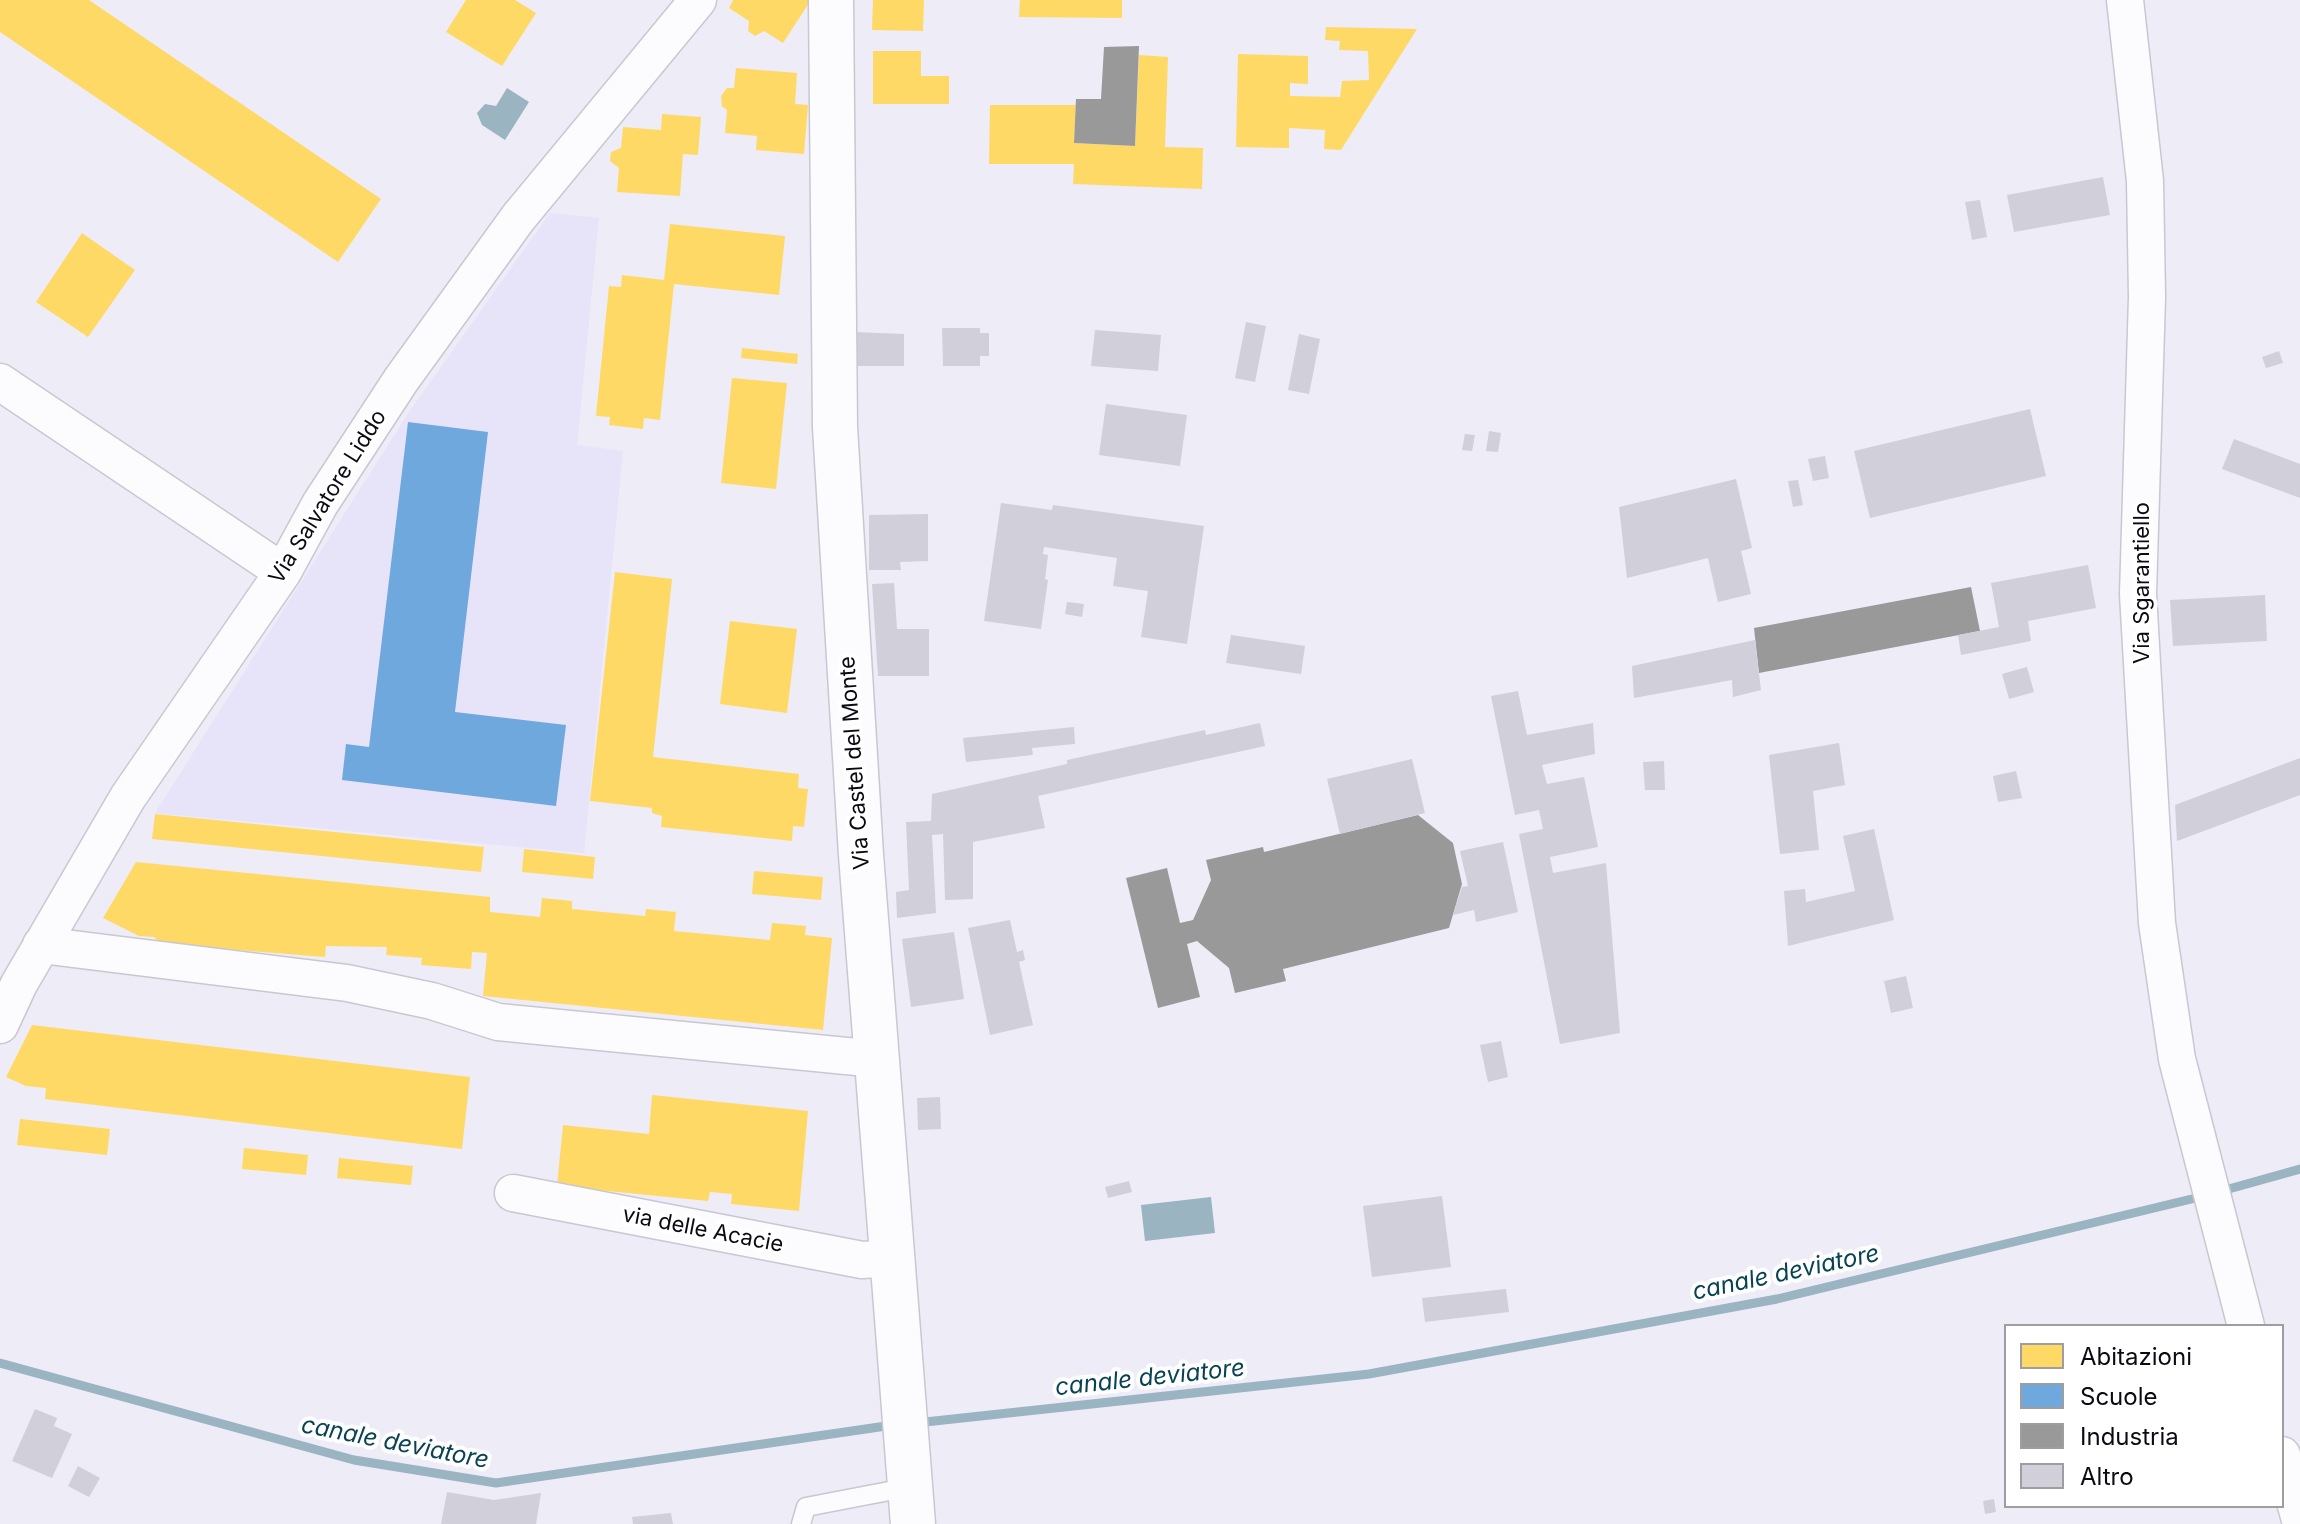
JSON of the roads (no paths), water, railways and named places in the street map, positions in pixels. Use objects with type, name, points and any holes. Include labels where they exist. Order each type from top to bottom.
[{"type":"main road","name":"Via Castel del Monte","points":[[831,0],[835,427],[877,1059],[912,1506]]},
{"type":"street","name":"Via Salvatore Liddo","points":[[0,1025],[41,945],[128,797],[283,572],[320,504],[393,393],[500,243],[631,77],[698,0]]},
{"type":"street","name":"Via Sgarantiello","points":[[2125,0],[2145,181],[2147,297],[2138,594],[2157,923],[2174,1044],[2245,1324]]},
{"type":"street","points":[[0,382],[283,572]]},
{"type":"street","points":[[41,945],[347,983],[432,1001],[498,1022],[877,1059]]},
{"type":"street","name":"via delle Acacie","points":[[513,1193],[862,1260],[893,1258]]},
{"type":"street","points":[[2284,1462],[2300,1520]]},
{"type":"lane","points":[[801,1524],[806,1507],[912,1506]]},
{"type":"water","points":[[507,88],[529,102],[505,140],[482,125],[477,113],[485,104],[496,106]]},
{"type":"water","points":[[1211,1197],[1215,1233],[1145,1241],[1141,1205]]},
{"type":"waterway","name":"canale deviatore","points":[[2218,1192],[2300,1169]]},
{"type":"waterway","name":"canale deviatore","points":[[916,1423],[1369,1374],[1777,1299],[2204,1196]]},
{"type":"waterway","name":"canale deviatore","points":[[0,1363],[354,1460],[496,1483],[893,1425]]}]
